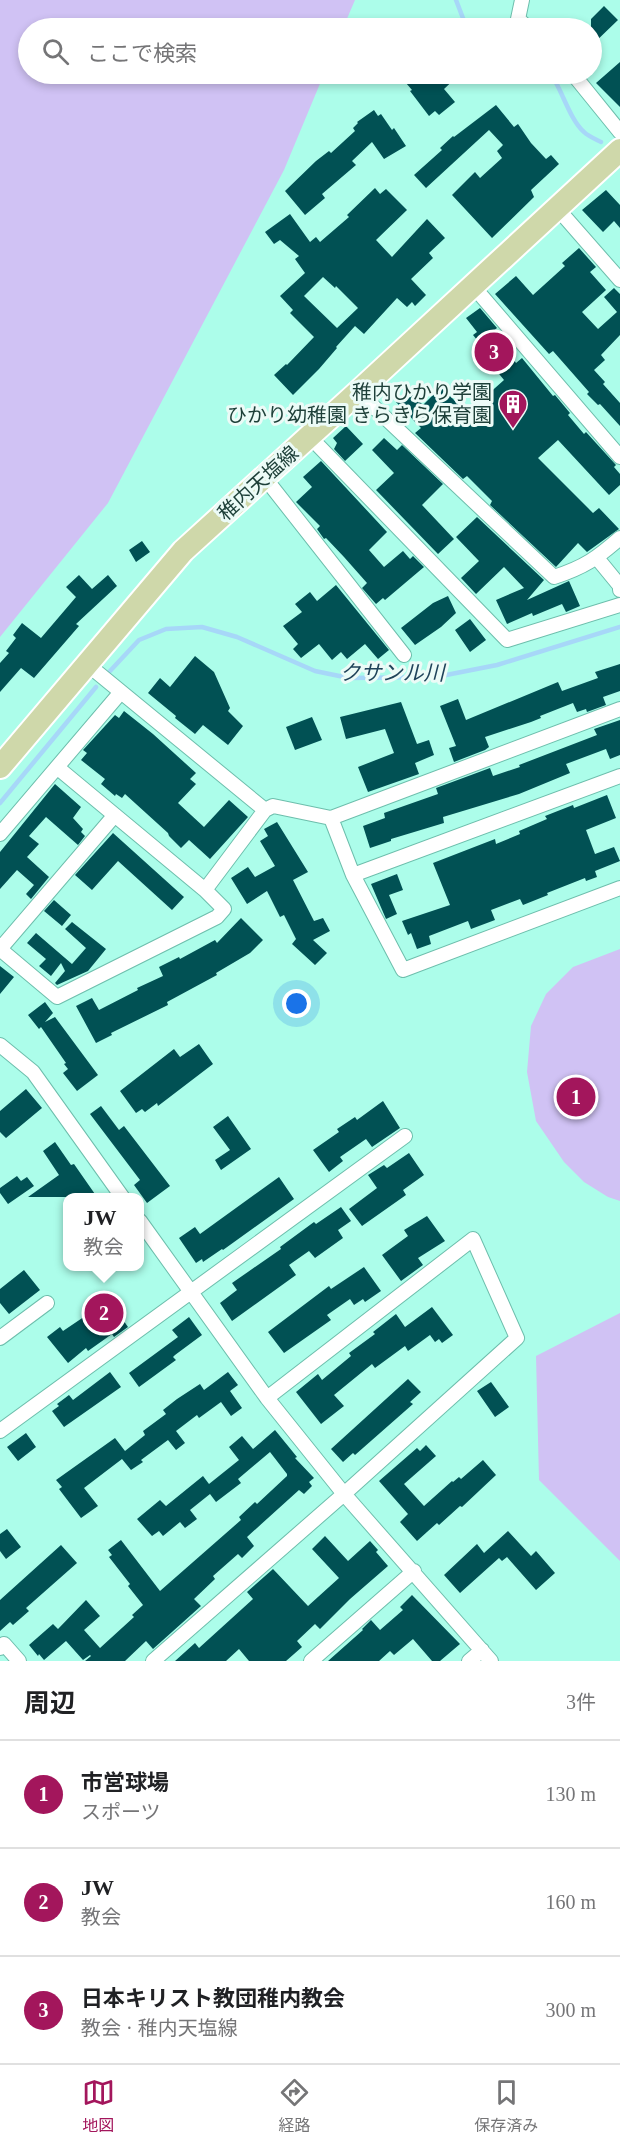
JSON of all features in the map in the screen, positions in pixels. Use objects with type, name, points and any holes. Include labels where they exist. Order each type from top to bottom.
[{"type":"main road","name":"稚内天塩線","points":[[0,767],[183,551],[620,150]]},
{"type":"street","points":[[518,18],[522,0]]},
{"type":"street","points":[[581,84],[620,132]]},
{"type":"street","points":[[557,208],[620,280]]},
{"type":"street","points":[[473,286],[620,457]]},
{"type":"street","points":[[358,392],[554,577],[578,569],[597,558],[620,538]]},
{"type":"street","points":[[310,436],[507,640],[620,605]]},
{"type":"street","points":[[265,478],[404,655]]},
{"type":"street","points":[[597,558],[620,586],[620,590]]},
{"type":"street","points":[[87,663],[265,810]]},
{"type":"street","points":[[0,834],[121,692]]},
{"type":"street","points":[[205,890],[265,810],[273,806],[331,818],[620,709]]},
{"type":"street","points":[[58,768],[205,890],[224,909],[217,917],[57,997],[0,950],[114,816]]},
{"type":"street","points":[[353,875],[620,776]]},
{"type":"street","points":[[331,818],[353,875],[403,970],[620,888]]},
{"type":"street","points":[[0,1045],[33,1072],[120,1193]]},
{"type":"street","points":[[0,1431],[405,1136]]},
{"type":"street","points":[[144,1226],[267,1398],[344,1494],[491,1661]]},
{"type":"street","points":[[153,1661],[344,1494],[517,1338],[473,1239],[267,1398]]},
{"type":"street","points":[[0,1338],[47,1303]]},
{"type":"street","points":[[311,1661],[414,1571]]},
{"type":"street","points":[[0,1648],[4,1644],[19,1661]]},
{"type":"street","points":[[469,1661],[482,1650]]},
{"type":"shaded area","points":[[0,0],[355,0],[347,18],[18,18],[18,84],[320,84],[284,170],[108,503],[0,637]]},
{"type":"shaded area","points":[[620,949],[620,1201],[608,1197],[584,1182],[564,1162],[536,1121],[527,1072],[531,1026],[546,994],[573,967]]},
{"type":"shaded area","points":[[620,1313],[620,1561],[539,1480],[536,1356]]},
{"type":"building","points":[[604,6],[618,20],[602,35],[602,18],[592,18]]},
{"type":"building","points":[[620,62],[620,107],[597,84],[602,84],[602,78]]},
{"type":"building","points":[[407,84],[449,84],[444,89],[455,102],[439,115],[435,111],[429,116],[410,91],[412,90]]},
{"type":"building","points":[[496,105],[514,127],[518,124],[546,159],[551,155],[559,164],[531,190],[534,197],[492,238],[452,195],[475,172],[480,178],[502,158],[497,151],[503,145],[489,130],[426,188],[414,175],[442,150],[440,148],[453,136]]},
{"type":"building","points":[[374,110],[378,116],[381,114],[392,130],[394,128],[406,146],[384,159],[372,142],[352,161],[356,165],[322,194],[325,198],[305,215],[285,191],[316,161],[329,151],[331,153],[355,131],[353,128],[357,122]]},
{"type":"building","points":[[375,188],[380,194],[386,189],[407,210],[376,240],[392,257],[427,219],[445,238],[429,253],[433,258],[411,279],[426,295],[415,306],[412,302],[407,307],[397,298],[364,334],[355,326],[319,369],[293,395],[274,375],[314,337],[290,313],[293,310],[280,296],[305,273],[295,259],[299,256],[280,240],[274,244],[265,232],[290,214],[310,242],[316,237],[320,242],[349,217],[347,215]],"holes":[[[323,277],[335,288],[336,286],[358,308],[337,328],[304,296]]]},
{"type":"building","points":[[606,190],[620,205],[620,228],[614,221],[603,232],[582,210]]},
{"type":"building","points":[[579,248],[596,267],[590,272],[606,290],[582,312],[598,329],[617,312],[604,297],[614,288],[620,294],[620,335],[601,355],[605,360],[594,370],[620,403],[620,426],[600,404],[598,405],[587,394],[589,392],[553,351],[549,354],[495,294],[516,276],[533,295],[565,266],[562,263]]},
{"type":"building","points":[[480,308],[497,328],[493,331],[516,363],[522,358],[570,413],[568,415],[584,434],[586,432],[616,465],[614,467],[620,474],[620,485],[609,495],[558,440],[538,458],[593,513],[599,508],[619,529],[587,552],[578,543],[556,567],[490,505],[492,501],[467,476],[463,479],[415,433],[421,428],[396,402],[408,390],[423,405],[441,387],[467,413],[504,380],[479,349],[482,346],[473,335],[477,332],[466,318]]},
{"type":"building","points":[[346,426],[363,444],[345,461],[334,449],[337,443],[333,438]]},
{"type":"building","points":[[384,438],[397,450],[402,445],[443,484],[422,505],[454,539],[438,554],[376,490],[394,473],[372,450]]},
{"type":"building","points":[[321,461],[387,532],[369,550],[384,567],[403,551],[410,559],[413,556],[424,567],[385,600],[383,598],[376,604],[362,588],[367,583],[326,538],[324,539],[317,529],[320,526],[296,502],[312,487],[303,477]]},
{"type":"building","points":[[477,517],[544,580],[527,600],[569,581],[580,606],[566,612],[562,604],[507,624],[496,600],[524,588],[504,567],[476,594],[461,578],[479,561],[456,537]]},
{"type":"building","points":[[142,541],[150,552],[136,562],[129,550]]},
{"type":"building","points":[[79,575],[92,589],[108,575],[117,586],[76,624],[79,626],[34,678],[21,668],[0,692],[0,663],[9,653],[6,651],[16,638],[13,635],[22,623],[41,638],[76,597],[66,587]]},
{"type":"building","points":[[336,585],[389,650],[378,659],[365,644],[347,659],[341,652],[332,660],[319,644],[301,658],[293,649],[298,644],[283,626],[302,612],[295,604],[310,592],[317,601]]},
{"type":"building","points":[[448,596],[456,613],[441,627],[415,645],[401,628],[433,603]]},
{"type":"building","points":[[470,619],[486,640],[470,652],[455,630]]},
{"type":"building","points":[[195,656],[214,672],[230,708],[228,711],[243,726],[228,745],[203,725],[195,734],[148,693],[160,678],[170,687]]},
{"type":"building","points":[[620,664],[620,691],[603,697],[606,705],[587,712],[586,709],[577,712],[573,703],[531,722],[485,737],[489,747],[454,762],[449,748],[456,746],[440,706],[458,699],[466,720],[558,682],[562,691],[598,678],[595,672]]},
{"type":"building","points":[[401,702],[417,744],[429,740],[434,755],[415,763],[419,774],[368,792],[358,767],[394,753],[385,729],[346,739],[340,717]]},
{"type":"building","points":[[124,711],[196,773],[190,779],[196,784],[178,803],[204,827],[229,800],[248,817],[210,859],[189,840],[181,848],[125,794],[122,798],[116,794],[115,796],[101,784],[105,779],[81,760],[87,753],[83,750],[115,715],[119,718]]},
{"type":"building","points":[[312,717],[322,740],[295,750],[286,727]]},
{"type":"building","points":[[620,720],[620,755],[610,759],[606,749],[566,764],[570,773],[519,794],[443,817],[444,823],[391,839],[391,841],[370,848],[363,826],[385,818],[384,813],[438,794],[436,788],[490,768],[493,776],[520,767],[519,765],[597,735],[594,729]]},
{"type":"building","points":[[55,784],[81,807],[73,818],[83,829],[81,832],[85,836],[78,845],[46,817],[29,836],[39,844],[27,857],[49,877],[31,899],[26,894],[34,885],[17,870],[0,889],[0,852]]},
{"type":"building","points":[[607,795],[616,818],[586,830],[595,854],[614,847],[620,861],[595,871],[597,877],[586,881],[585,878],[523,905],[520,899],[491,910],[495,920],[471,929],[468,921],[429,936],[431,944],[417,949],[411,933],[408,935],[402,921],[450,905],[433,863],[495,839],[496,844],[547,819],[545,816]]},
{"type":"building","points":[[277,822],[308,872],[293,880],[314,921],[323,918],[330,931],[313,940],[327,953],[315,965],[292,944],[296,939],[284,915],[280,917],[267,891],[247,904],[231,878],[248,867],[255,877],[275,866],[260,841],[268,836],[264,829]]},
{"type":"building","points":[[113,833],[184,897],[172,910],[118,861],[92,890],[75,875]]},
{"type":"building","points":[[397,874],[403,890],[389,895],[397,914],[386,919],[371,884]]},
{"type":"building","points":[[54,900],[71,915],[62,926],[44,911]]},
{"type":"building","points":[[241,918],[263,940],[250,953],[216,973],[217,975],[167,1002],[168,1005],[111,1033],[112,1035],[96,1043],[76,1006],[92,998],[99,1010],[138,990],[137,988],[163,976],[159,967],[179,957],[180,959],[215,940],[217,943]]},
{"type":"building","points":[[72,922],[106,949],[88,971],[57,985],[55,983],[65,971],[61,963],[51,976],[39,966],[46,959],[27,943],[36,933],[72,964],[86,948],[65,929]]},
{"type":"building","points":[[0,966],[14,977],[0,994]]},
{"type":"building","points":[[45,1002],[53,1013],[45,1022],[55,1017],[98,1075],[77,1091],[63,1073],[68,1069],[64,1064],[66,1063],[41,1027],[39,1029],[28,1015]]},
{"type":"building","points":[[199,1044],[213,1064],[158,1106],[157,1103],[145,1112],[142,1109],[136,1113],[120,1091],[174,1049],[180,1057]]},
{"type":"building","points":[[26,1089],[42,1108],[6,1138],[0,1132],[0,1111]]},
{"type":"building","points":[[383,1101],[400,1128],[372,1147],[366,1139],[340,1157],[343,1161],[329,1172],[313,1150],[339,1132],[337,1129],[355,1117],[357,1120]]},
{"type":"building","points":[[101,1106],[119,1130],[124,1126],[170,1186],[147,1203],[144,1193],[140,1193],[134,1185],[140,1180],[90,1114]]},
{"type":"building","points":[[228,1116],[251,1149],[221,1170],[215,1160],[230,1150],[213,1127]]},
{"type":"building","points":[[55,1142],[94,1193],[63,1193],[63,1197],[28,1197],[59,1175],[43,1151]]},
{"type":"building","points":[[409,1153],[424,1175],[403,1190],[406,1195],[362,1226],[349,1209],[377,1188],[368,1175],[384,1165],[387,1168]]},
{"type":"building","points":[[17,1176],[21,1181],[27,1177],[34,1186],[8,1204],[0,1193],[0,1188]]},
{"type":"building","points":[[279,1177],[294,1199],[223,1250],[203,1262],[202,1259],[196,1263],[179,1238],[195,1227],[200,1234]]},
{"type":"building","points":[[341,1207],[351,1221],[338,1230],[343,1238],[315,1258],[309,1251],[289,1265],[296,1275],[232,1321],[220,1303],[237,1290],[232,1283],[281,1249],[280,1247],[314,1222],[316,1224]]},
{"type":"building","points":[[427,1216],[445,1241],[418,1258],[423,1265],[401,1281],[382,1255],[408,1236],[404,1230]]},
{"type":"building","points":[[364,1267],[381,1291],[365,1302],[363,1299],[354,1305],[350,1299],[327,1315],[331,1320],[284,1353],[268,1332],[329,1286],[331,1289]]},
{"type":"building","points":[[24,1270],[40,1290],[9,1314],[0,1303],[0,1289]]},
{"type":"building","points":[[109,1300],[128,1327],[114,1337],[112,1334],[88,1351],[86,1348],[68,1363],[47,1337],[60,1327],[63,1331]]},
{"type":"building","points":[[432,1307],[453,1335],[442,1343],[439,1339],[435,1342],[430,1335],[408,1351],[405,1346],[375,1368],[372,1364],[334,1395],[344,1406],[321,1424],[296,1392],[318,1374],[322,1380],[351,1356],[349,1353],[375,1334],[373,1332],[396,1314],[405,1327]]},
{"type":"building","points":[[189,1317],[202,1335],[175,1355],[173,1357],[176,1360],[139,1387],[129,1373],[178,1337],[172,1330]]},
{"type":"building","points":[[110,1372],[121,1387],[64,1427],[52,1411],[59,1406],[57,1404],[69,1395],[73,1400]]},
{"type":"building","points":[[228,1372],[238,1385],[230,1391],[242,1408],[231,1416],[221,1402],[199,1418],[197,1415],[176,1431],[185,1443],[176,1450],[168,1440],[131,1470],[122,1459],[84,1488],[98,1506],[81,1518],[59,1489],[62,1487],[56,1480],[115,1438],[125,1451],[145,1435],[143,1431],[166,1414],[163,1410],[177,1399],[200,1384],[204,1390]]},
{"type":"building","points":[[408,1379],[421,1392],[410,1402],[413,1404],[355,1455],[353,1453],[343,1462],[331,1449]]},
{"type":"building","points":[[491,1382],[509,1407],[495,1417],[477,1391]]},
{"type":"building","points":[[275,1430],[297,1457],[295,1458],[314,1478],[309,1482],[312,1486],[304,1494],[299,1490],[247,1537],[254,1546],[242,1558],[238,1554],[213,1576],[215,1579],[194,1599],[201,1606],[153,1649],[146,1641],[125,1661],[85,1661],[91,1656],[83,1660],[66,1641],[44,1660],[39,1654],[38,1656],[29,1645],[53,1624],[58,1629],[86,1600],[100,1616],[84,1630],[100,1648],[134,1617],[132,1615],[143,1605],[109,1557],[112,1555],[108,1550],[121,1540],[160,1591],[241,1520],[239,1517],[255,1502],[257,1504],[287,1476],[270,1452],[238,1479],[241,1483],[216,1502],[210,1494],[190,1510],[197,1519],[185,1528],[180,1522],[163,1536],[159,1531],[152,1536],[137,1519],[160,1500],[166,1506],[203,1476],[209,1484],[239,1460],[229,1447],[242,1436],[253,1449]]},
{"type":"building","points":[[26,1433],[36,1447],[18,1461],[7,1447]]},
{"type":"building","points":[[426,1445],[436,1456],[404,1484],[424,1506],[452,1481],[459,1477],[461,1479],[483,1460],[496,1475],[462,1507],[460,1506],[439,1525],[437,1523],[417,1541],[400,1522],[408,1514],[379,1481],[417,1448],[420,1451]]},
{"type":"building","points":[[7,1529],[21,1547],[6,1559],[0,1551],[0,1534]]},
{"type":"building","points":[[508,1531],[531,1556],[536,1551],[555,1573],[536,1590],[507,1557],[502,1561],[499,1558],[460,1593],[444,1575],[477,1544],[484,1553]]},
{"type":"building","points":[[325,1536],[348,1561],[370,1541],[388,1566],[320,1629],[315,1624],[297,1641],[302,1647],[286,1661],[249,1661],[239,1649],[226,1661],[175,1661],[195,1643],[199,1648],[253,1599],[247,1592],[273,1569],[308,1606],[339,1578],[312,1549]]},
{"type":"building","points":[[61,1545],[77,1563],[26,1608],[29,1611],[13,1625],[10,1622],[0,1631],[0,1600]]},
{"type":"building","points":[[412,1595],[460,1644],[440,1661],[432,1661],[413,1639],[394,1655],[390,1651],[379,1661],[328,1661],[371,1620],[380,1630],[403,1610],[400,1607]]},
{"type":"waterway","points":[[456,0],[463,18]]},
{"type":"waterway","points":[[557,84],[579,127],[601,142]]},
{"type":"waterway","name":"クサンル川","points":[[110,671],[139,640],[166,629],[202,627],[237,637],[315,671],[349,678],[436,677],[497,665],[620,627]]},
{"type":"waterway","name":"クサンル川","points":[[0,803],[96,687]]},
{"type":"place","name":"日本キリスト教団稚内教会","points":[[494,352]]},
{"type":"place","name":"稚内ひかり学園 ひかり幼稚園 きらきら保育園","points":[[513,430]]},
{"type":"place","name":"市営球場","points":[[576,1097]]},
{"type":"place","name":"JW","points":[[104,1313]]}]
